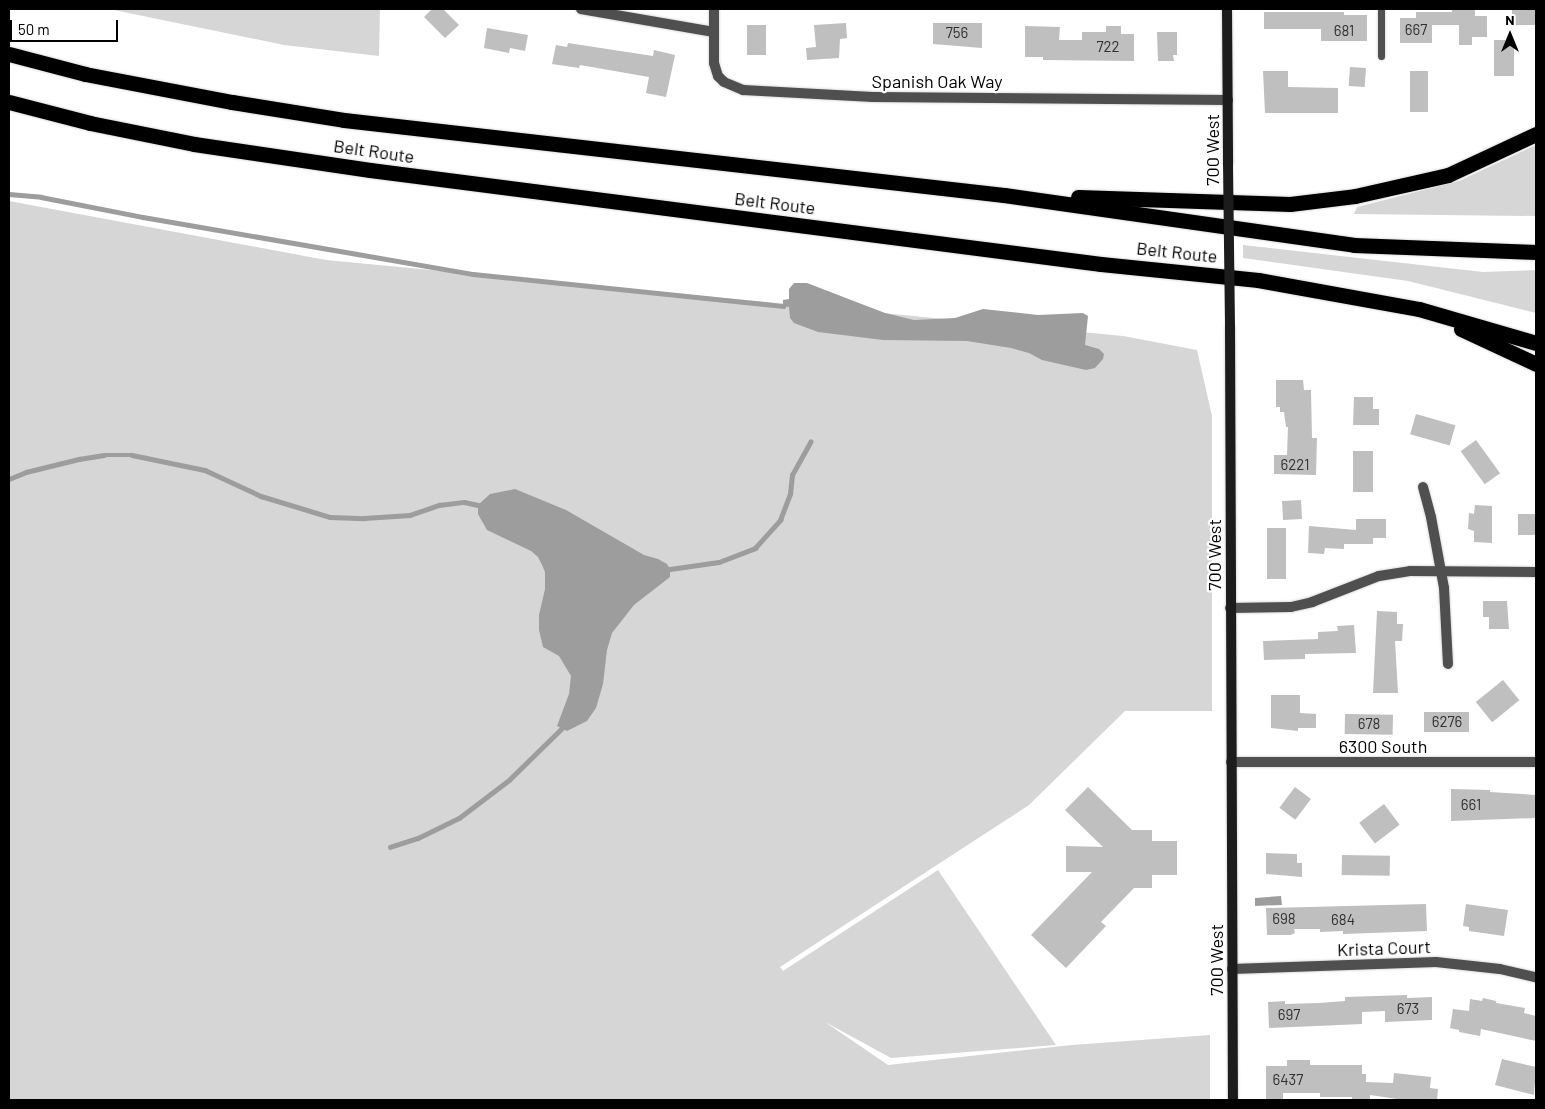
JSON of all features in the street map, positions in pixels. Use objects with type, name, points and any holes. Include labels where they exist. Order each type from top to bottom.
[{"type":"highway","name":"Belt Route","points":[[9,54],[95,76],[232,102],[344,120],[1004,195],[1354,245],[1536,252]]},
{"type":"highway","name":"Belt Route","points":[[9,102],[90,123],[194,144],[370,170],[1101,264],[1258,280],[1419,308],[1536,343]]},
{"type":"highway","points":[[1004,195],[1290,204],[1346,197],[1448,175],[1536,134]]},
{"type":"highway","points":[[1419,308],[1536,364]]},
{"type":"main road","name":"700 West","points":[[1227,9],[1233,1100]]},
{"type":"street","points":[[581,9],[714,32]]},
{"type":"street","name":"Spanish Oak Way","points":[[714,9],[714,63],[718,76],[724,82],[743,90],[873,97],[1228,100]]},
{"type":"street","points":[[1423,487],[1431,517],[1444,588],[1448,664]]},
{"type":"street","points":[[1230,608],[1291,607],[1312,602],[1380,576],[1410,571],[1536,572]]},
{"type":"street","name":"6300 South","points":[[1231,762],[1536,762]]},
{"type":"street","name":"Krista Court","points":[[1232,969],[1436,962],[1491,967],[1536,977]]},
{"type":"lane","points":[[1381,9],[1381,56]]},
{"type":"shaded area","points":[[109,9],[380,9],[379,56],[284,45]]},
{"type":"shaded area","points":[[1536,145],[1536,216],[1354,214],[1357,207],[1459,181]]},
{"type":"shaded area","points":[[9,201],[326,260],[1123,336],[1197,350],[1212,416],[1212,711],[1125,711],[1029,805],[780,967],[783,971],[938,870],[1056,1045],[891,1058],[825,1022],[888,1065],[1072,1045],[1210,1035],[1210,1100],[9,1100]]},
{"type":"shaded area","points":[[1243,245],[1483,272],[1536,270],[1536,313],[1408,281],[1243,258]]},
{"type":"shaded area","points":[[794,283],[807,283],[885,313],[914,320],[955,318],[983,309],[1038,315],[1083,313],[1088,316],[1085,345],[1099,349],[1104,354],[1103,359],[1095,368],[1086,370],[1042,360],[1029,353],[1011,348],[967,341],[883,340],[818,332],[794,323],[790,318],[789,307],[783,306],[783,300],[789,299],[789,289]]},
{"type":"shaded area","points":[[515,489],[566,510],[644,555],[667,564],[670,569],[670,577],[634,605],[612,633],[607,650],[603,684],[596,708],[587,721],[567,731],[557,726],[569,694],[571,676],[559,656],[543,647],[539,630],[539,615],[545,589],[545,572],[538,557],[531,551],[487,530],[478,514],[478,505],[490,494]]},
{"type":"shaded area","points":[[1281,896],[1282,905],[1255,906],[1255,898]]},
{"type":"building","points":[[432,9],[443,9],[459,25],[445,38],[424,17]]},
{"type":"building","points":[[1452,9],[1475,9],[1475,16],[1487,16],[1487,37],[1472,37],[1472,45],[1459,45],[1459,25],[1432,25],[1432,43],[1400,43],[1400,18],[1416,18],[1416,12],[1452,12]]},
{"type":"building","points":[[1512,9],[1536,9],[1536,25],[1512,25]]},
{"type":"building","points":[[1264,12],[1344,12],[1344,15],[1367,15],[1367,41],[1321,41],[1321,29],[1264,29]]},
{"type":"building","points":[[846,23],[847,38],[840,39],[839,58],[807,60],[806,48],[816,47],[814,25]]},
{"type":"building","points":[[933,23],[982,23],[982,48],[933,44]]},
{"type":"building","points":[[747,25],[766,25],[766,55],[747,55]]},
{"type":"building","points":[[1025,26],[1060,27],[1059,40],[1082,40],[1082,32],[1106,32],[1106,26],[1121,26],[1121,34],[1134,34],[1134,61],[1043,60],[1043,57],[1025,57]]},
{"type":"building","points":[[487,28],[528,35],[525,51],[510,48],[509,53],[484,48]]},
{"type":"building","points":[[1157,32],[1177,32],[1177,55],[1173,55],[1174,61],[1158,61]]},
{"type":"building","points":[[1494,40],[1514,40],[1514,76],[1494,76]]},
{"type":"building","points":[[568,43],[653,56],[654,50],[675,55],[666,97],[646,93],[649,77],[580,65],[579,68],[552,64],[556,45],[567,47]]},
{"type":"building","points":[[1350,67],[1366,68],[1365,87],[1349,86]]},
{"type":"building","points":[[1263,71],[1288,71],[1288,87],[1338,88],[1338,113],[1265,113]]},
{"type":"building","points":[[1410,71],[1428,71],[1428,112],[1410,112]]},
{"type":"building","points":[[1276,380],[1303,380],[1304,390],[1311,390],[1312,438],[1317,438],[1316,475],[1274,474],[1274,455],[1287,455],[1288,427],[1286,427],[1284,412],[1280,412],[1280,407],[1276,407]]},
{"type":"building","points":[[1354,397],[1373,397],[1373,409],[1379,409],[1379,425],[1353,425]]},
{"type":"building","points":[[1416,414],[1455,425],[1450,445],[1410,434]]},
{"type":"building","points":[[1476,440],[1500,473],[1485,484],[1461,451]]},
{"type":"building","points":[[1353,451],[1373,451],[1373,492],[1353,492]]},
{"type":"building","points":[[1301,500],[1302,519],[1283,520],[1282,501]]},
{"type":"building","points":[[1475,505],[1492,506],[1492,543],[1474,542],[1474,531],[1468,529],[1469,513],[1474,514]]},
{"type":"building","points":[[1518,514],[1536,514],[1536,535],[1518,535]]},
{"type":"building","points":[[1356,519],[1386,519],[1386,538],[1373,538],[1373,544],[1344,544],[1344,549],[1325,548],[1324,554],[1308,553],[1309,526],[1356,530]]},
{"type":"building","points":[[1267,528],[1286,528],[1286,579],[1267,579]]},
{"type":"building","points":[[1483,601],[1507,601],[1509,629],[1489,629],[1489,617],[1483,617]]},
{"type":"building","points":[[1377,611],[1397,612],[1397,624],[1403,624],[1402,641],[1395,641],[1398,693],[1373,693]]},
{"type":"building","points":[[1354,625],[1356,653],[1305,654],[1305,659],[1264,660],[1263,641],[1318,639],[1318,632],[1338,631],[1337,626]]},
{"type":"building","points":[[1503,680],[1519,700],[1492,722],[1476,702]]},
{"type":"building","points":[[1271,695],[1300,695],[1300,713],[1316,714],[1316,728],[1298,728],[1298,731],[1271,728]]},
{"type":"building","points":[[1424,712],[1469,712],[1469,732],[1424,732]]},
{"type":"building","points":[[1345,714],[1393,715],[1393,735],[1345,734]]},
{"type":"building","points":[[1088,787],[1132,830],[1152,830],[1152,841],[1177,841],[1177,875],[1152,875],[1152,888],[1134,888],[1101,922],[1106,926],[1066,968],[1031,935],[1092,872],[1066,872],[1066,846],[1103,847],[1065,810]]},
{"type":"building","points":[[1295,787],[1311,799],[1295,820],[1279,808]]},
{"type":"building","points":[[1451,789],[1490,790],[1490,792],[1536,795],[1536,818],[1451,821]]},
{"type":"building","points":[[1384,804],[1400,825],[1375,843],[1359,823]]},
{"type":"building","points":[[1266,853],[1297,854],[1297,863],[1302,863],[1302,877],[1266,874]]},
{"type":"building","points":[[1342,855],[1390,856],[1390,876],[1342,875]]},
{"type":"building","points":[[1426,904],[1427,931],[1343,934],[1343,931],[1320,932],[1320,929],[1294,929],[1295,933],[1291,935],[1267,935],[1266,908]]},
{"type":"building","points":[[1466,904],[1508,910],[1504,936],[1469,931],[1469,927],[1463,926]]},
{"type":"building","points":[[1407,995],[1407,998],[1432,997],[1432,1020],[1385,1022],[1385,1011],[1362,1012],[1362,1024],[1269,1028],[1268,1002],[1285,1001],[1285,1004],[1319,1003],[1345,1001],[1345,997]]},
{"type":"building","points":[[1483,998],[1496,1001],[1496,1003],[1525,1008],[1524,1013],[1536,1016],[1536,1041],[1481,1029],[1480,1036],[1459,1032],[1459,1030],[1450,1028],[1453,1009],[1469,1011],[1470,999],[1482,1001]]},
{"type":"building","points":[[1502,1059],[1536,1067],[1534,1095],[1495,1085]]},
{"type":"building","points":[[1287,1060],[1310,1060],[1310,1065],[1362,1065],[1362,1074],[1366,1074],[1366,1082],[1393,1083],[1394,1073],[1431,1077],[1430,1088],[1438,1089],[1437,1100],[1404,1100],[1370,1095],[1370,1100],[1352,1100],[1352,1097],[1320,1097],[1320,1093],[1283,1093],[1283,1100],[1266,1100],[1266,1066],[1287,1066]]},
{"type":"waterway","points":[[9,194],[41,197],[143,217],[473,274],[783,306]]},
{"type":"waterway","points":[[670,569],[719,562],[755,548],[780,520],[790,494],[792,475],[810,442]]},
{"type":"waterway","points":[[9,479],[26,472],[79,459],[104,455],[132,455],[205,470],[261,496],[330,517],[364,518],[410,515],[439,505],[464,502],[478,505]]},
{"type":"waterway","points":[[390,847],[418,838],[459,818],[509,780],[561,729]]}]
